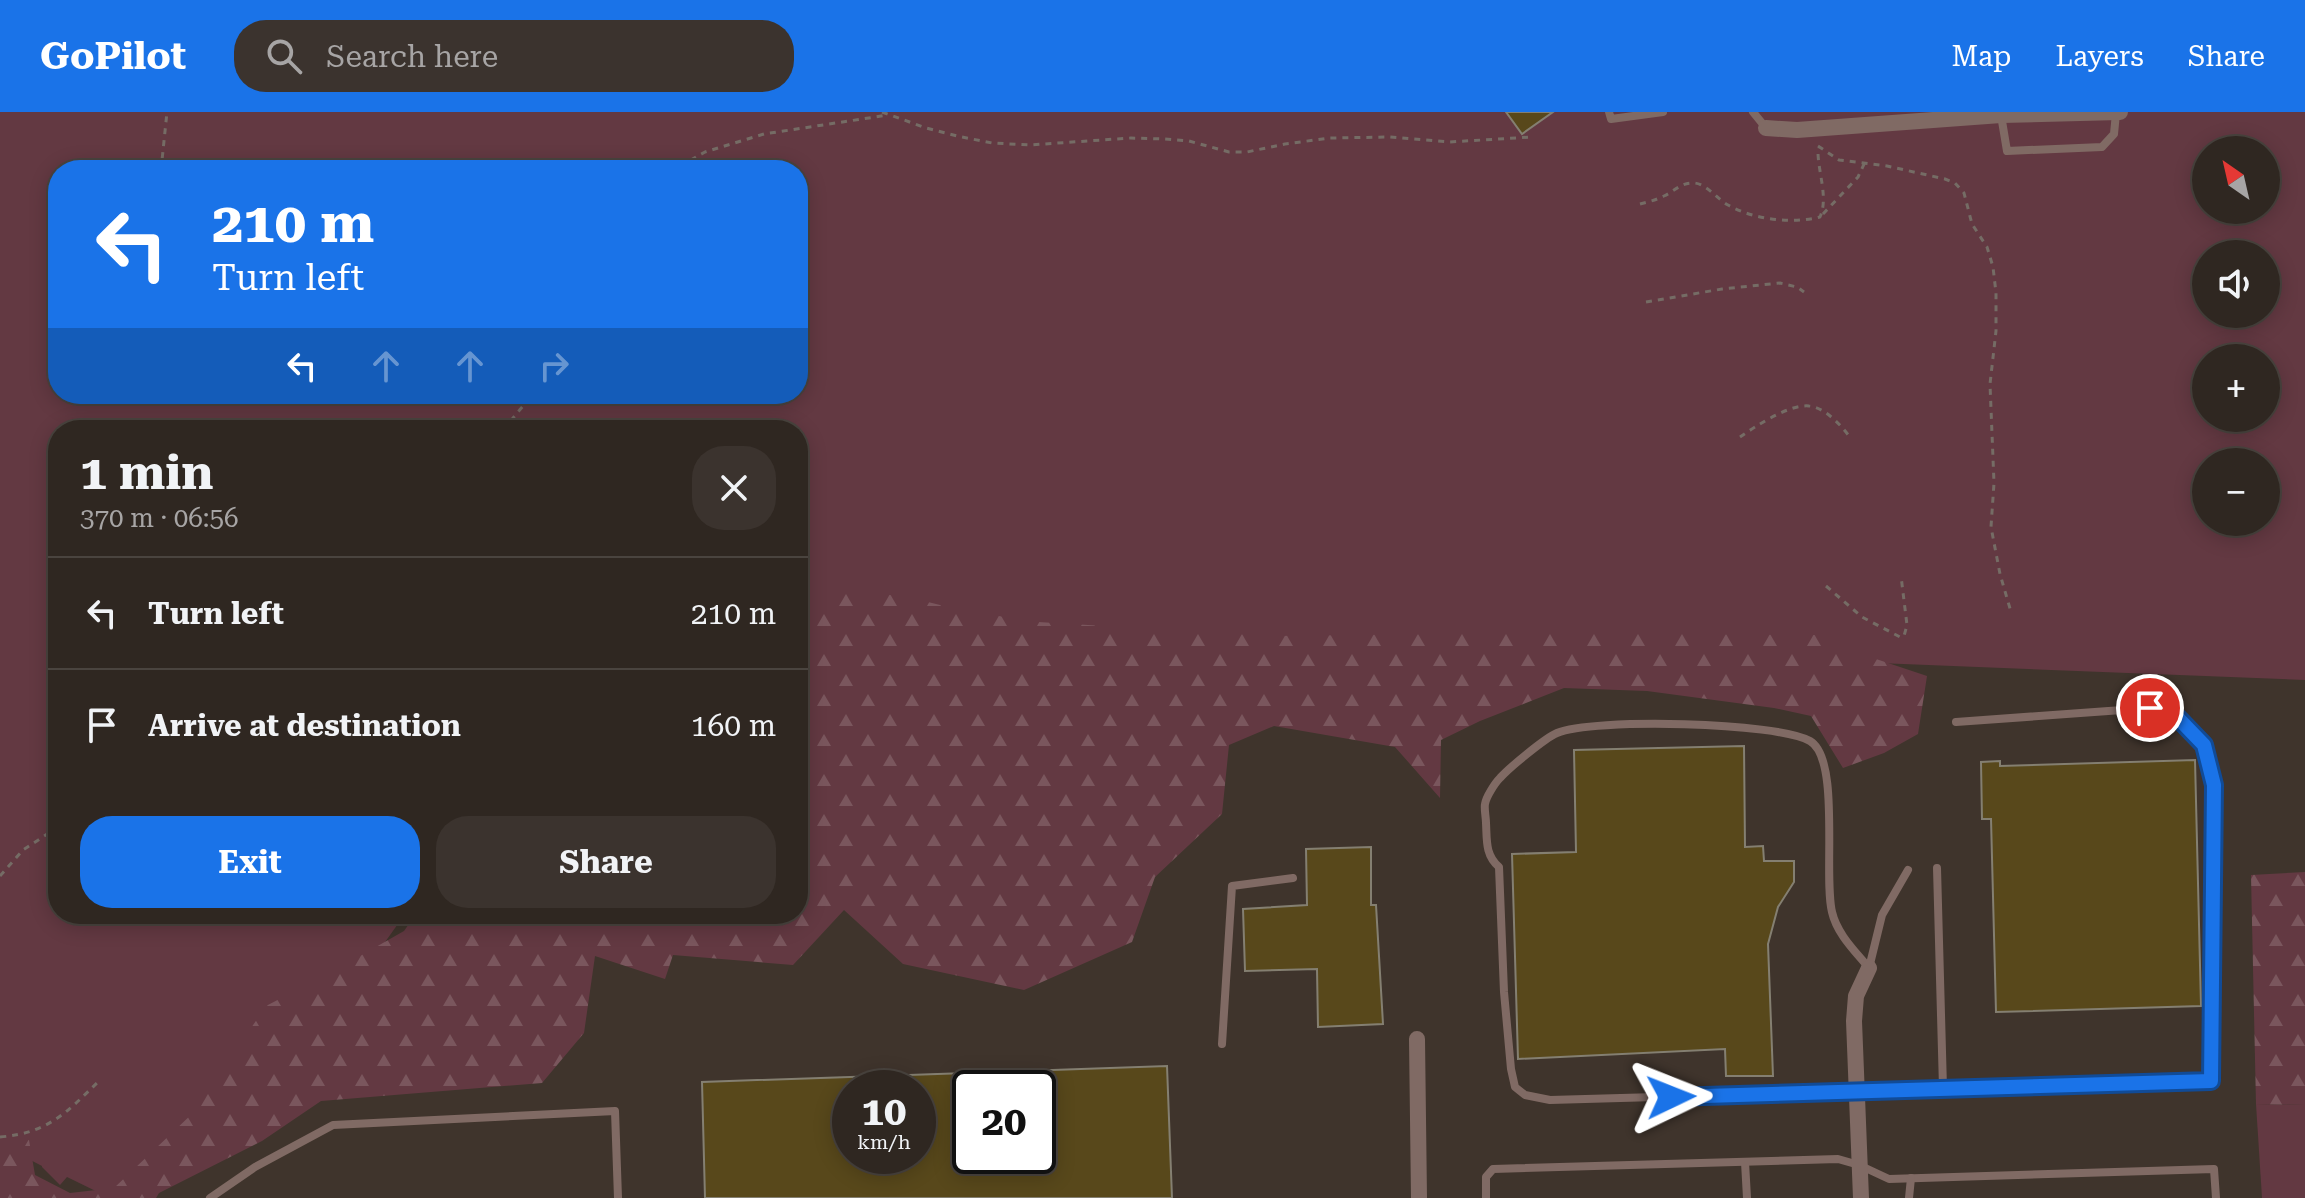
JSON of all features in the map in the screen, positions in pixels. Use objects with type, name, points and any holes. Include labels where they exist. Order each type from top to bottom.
[{"type":"street","points":[[1759,118],[1817,128],[2001,115],[2118,112]]},
{"type":"street","points":[[1861,1198],[1854,1021],[1856,996],[1869,968]]},
{"type":"street","points":[[1417,1039],[1419,1198]]},
{"type":"lane","points":[[1609,112],[1611,119],[1663,112]]},
{"type":"lane","points":[[2001,115],[2007,151],[2102,147],[2114,134],[2118,112]]},
{"type":"lane","points":[[1869,968],[1841,934],[1832,912],[1827,775],[1822,758],[1812,742],[1786,732],[1750,727],[1583,725],[1555,733],[1545,741],[1498,779],[1485,804],[1488,855],[1499,867],[1504,992],[1511,1069],[1515,1087],[1525,1095],[1550,1100],[2211,1081],[2214,785],[2204,745],[2178,718],[2150,708],[1956,722]]},
{"type":"lane","points":[[1937,868],[1943,1088]]},
{"type":"lane","points":[[1869,968],[1882,915],[1908,870]]},
{"type":"lane","points":[[1222,1044],[1232,886],[1293,878]]},
{"type":"lane","points":[[210,1198],[255,1167],[333,1125],[615,1111],[618,1198]]},
{"type":"lane","points":[[1486,1198],[1486,1177],[1493,1169],[1838,1159],[1889,1179],[2214,1169],[2216,1198]]},
{"type":"lane","points":[[1745,1162],[1747,1198]]},
{"type":"lane","points":[[1909,1198],[1911,1178]]},
{"type":"path","points":[[162,160],[167,112]]},
{"type":"path","points":[[882,112],[926,128],[992,143],[1062,144],[1131,138],[1164,139],[1189,141],[1229,152],[1247,152],[1330,138],[1390,137],[1449,142],[1532,137]]},
{"type":"path","points":[[691,160],[705,152],[764,134],[888,115]]},
{"type":"path","points":[[1817,128],[1817,163],[1824,208],[1820,217]]},
{"type":"path","points":[[1818,146],[1839,160],[1865,162],[1955,183],[1964,193],[1972,224],[1987,247],[1996,293],[1996,331],[1990,384],[1994,483],[1991,527],[2011,612]]},
{"type":"path","points":[[1640,204],[1694,182],[1732,207],[1754,215],[1770,219],[1820,217],[1858,177],[1865,162]]},
{"type":"path","points":[[1646,302],[1780,283],[1804,292]]},
{"type":"path","points":[[511,420],[525,404]]},
{"type":"path","points":[[1740,437],[1778,415],[1798,407],[1811,406],[1831,418],[1849,436]]},
{"type":"path","points":[[1826,586],[1862,617],[1900,637],[1904,636],[1907,625],[1901,576]]},
{"type":"path","points":[[0,876],[23,850],[48,834]]},
{"type":"path","points":[[0,1137],[44,1127],[65,1114],[100,1080]]},
{"type":"green space","points":[[0,112],[2305,112],[2305,680],[948,626],[808,851],[808,420],[48,420],[48,924],[398,924],[368,966],[110,1198],[67,1177],[60,1185],[42,1166],[11,1150],[0,1156]]},
{"type":"green space","points":[[846,590],[908,597],[960,610],[1038,622],[1271,636],[1520,633],[1815,635],[1927,676],[1918,734],[1884,753],[1843,768],[1811,716],[1647,691],[1564,688],[1441,740],[1440,798],[1395,747],[1274,726],[1229,745],[1222,814],[1155,877],[1132,942],[1024,990],[903,964],[844,910],[793,965],[673,955],[665,979],[595,956],[584,1033],[542,1083],[321,1101],[262,1141],[159,1193],[156,1198],[0,1198],[0,1139],[29,1140],[35,1175],[70,1193],[114,1188],[194,1112],[266,1006],[404,931],[409,924],[808,924],[808,592]]},
{"type":"green space","points":[[2305,872],[2305,1105],[2256,1104],[2251,875]]},
{"type":"green space","points":[[2256,1104],[2305,1105],[2305,1198],[2262,1198]]},
{"type":"building","points":[[1506,112],[1553,112],[1522,134]]},
{"type":"building","points":[[1744,746],[1745,847],[1763,846],[1764,861],[1794,861],[1794,882],[1778,907],[1768,944],[1773,1076],[1726,1076],[1725,1049],[1518,1059],[1512,854],[1576,852],[1574,750]]},
{"type":"building","points":[[2195,760],[2201,1006],[1996,1012],[1991,819],[1982,819],[1981,762],[2000,761],[2000,766]]},
{"type":"building","points":[[1371,847],[1371,905],[1376,905],[1383,1024],[1318,1027],[1317,969],[1245,971],[1243,909],[1307,905],[1306,849]]},
{"type":"building","points":[[1167,1066],[1172,1198],[705,1198],[702,1082],[832,1078],[832,1174],[936,1174],[936,1074],[952,1073],[952,1174],[1056,1174],[1056,1070],[1051,1070]]},
{"type":"route","points":[[1671,1097],[2211,1081],[2214,785],[2204,745],[2178,718],[2150,708]]}]
